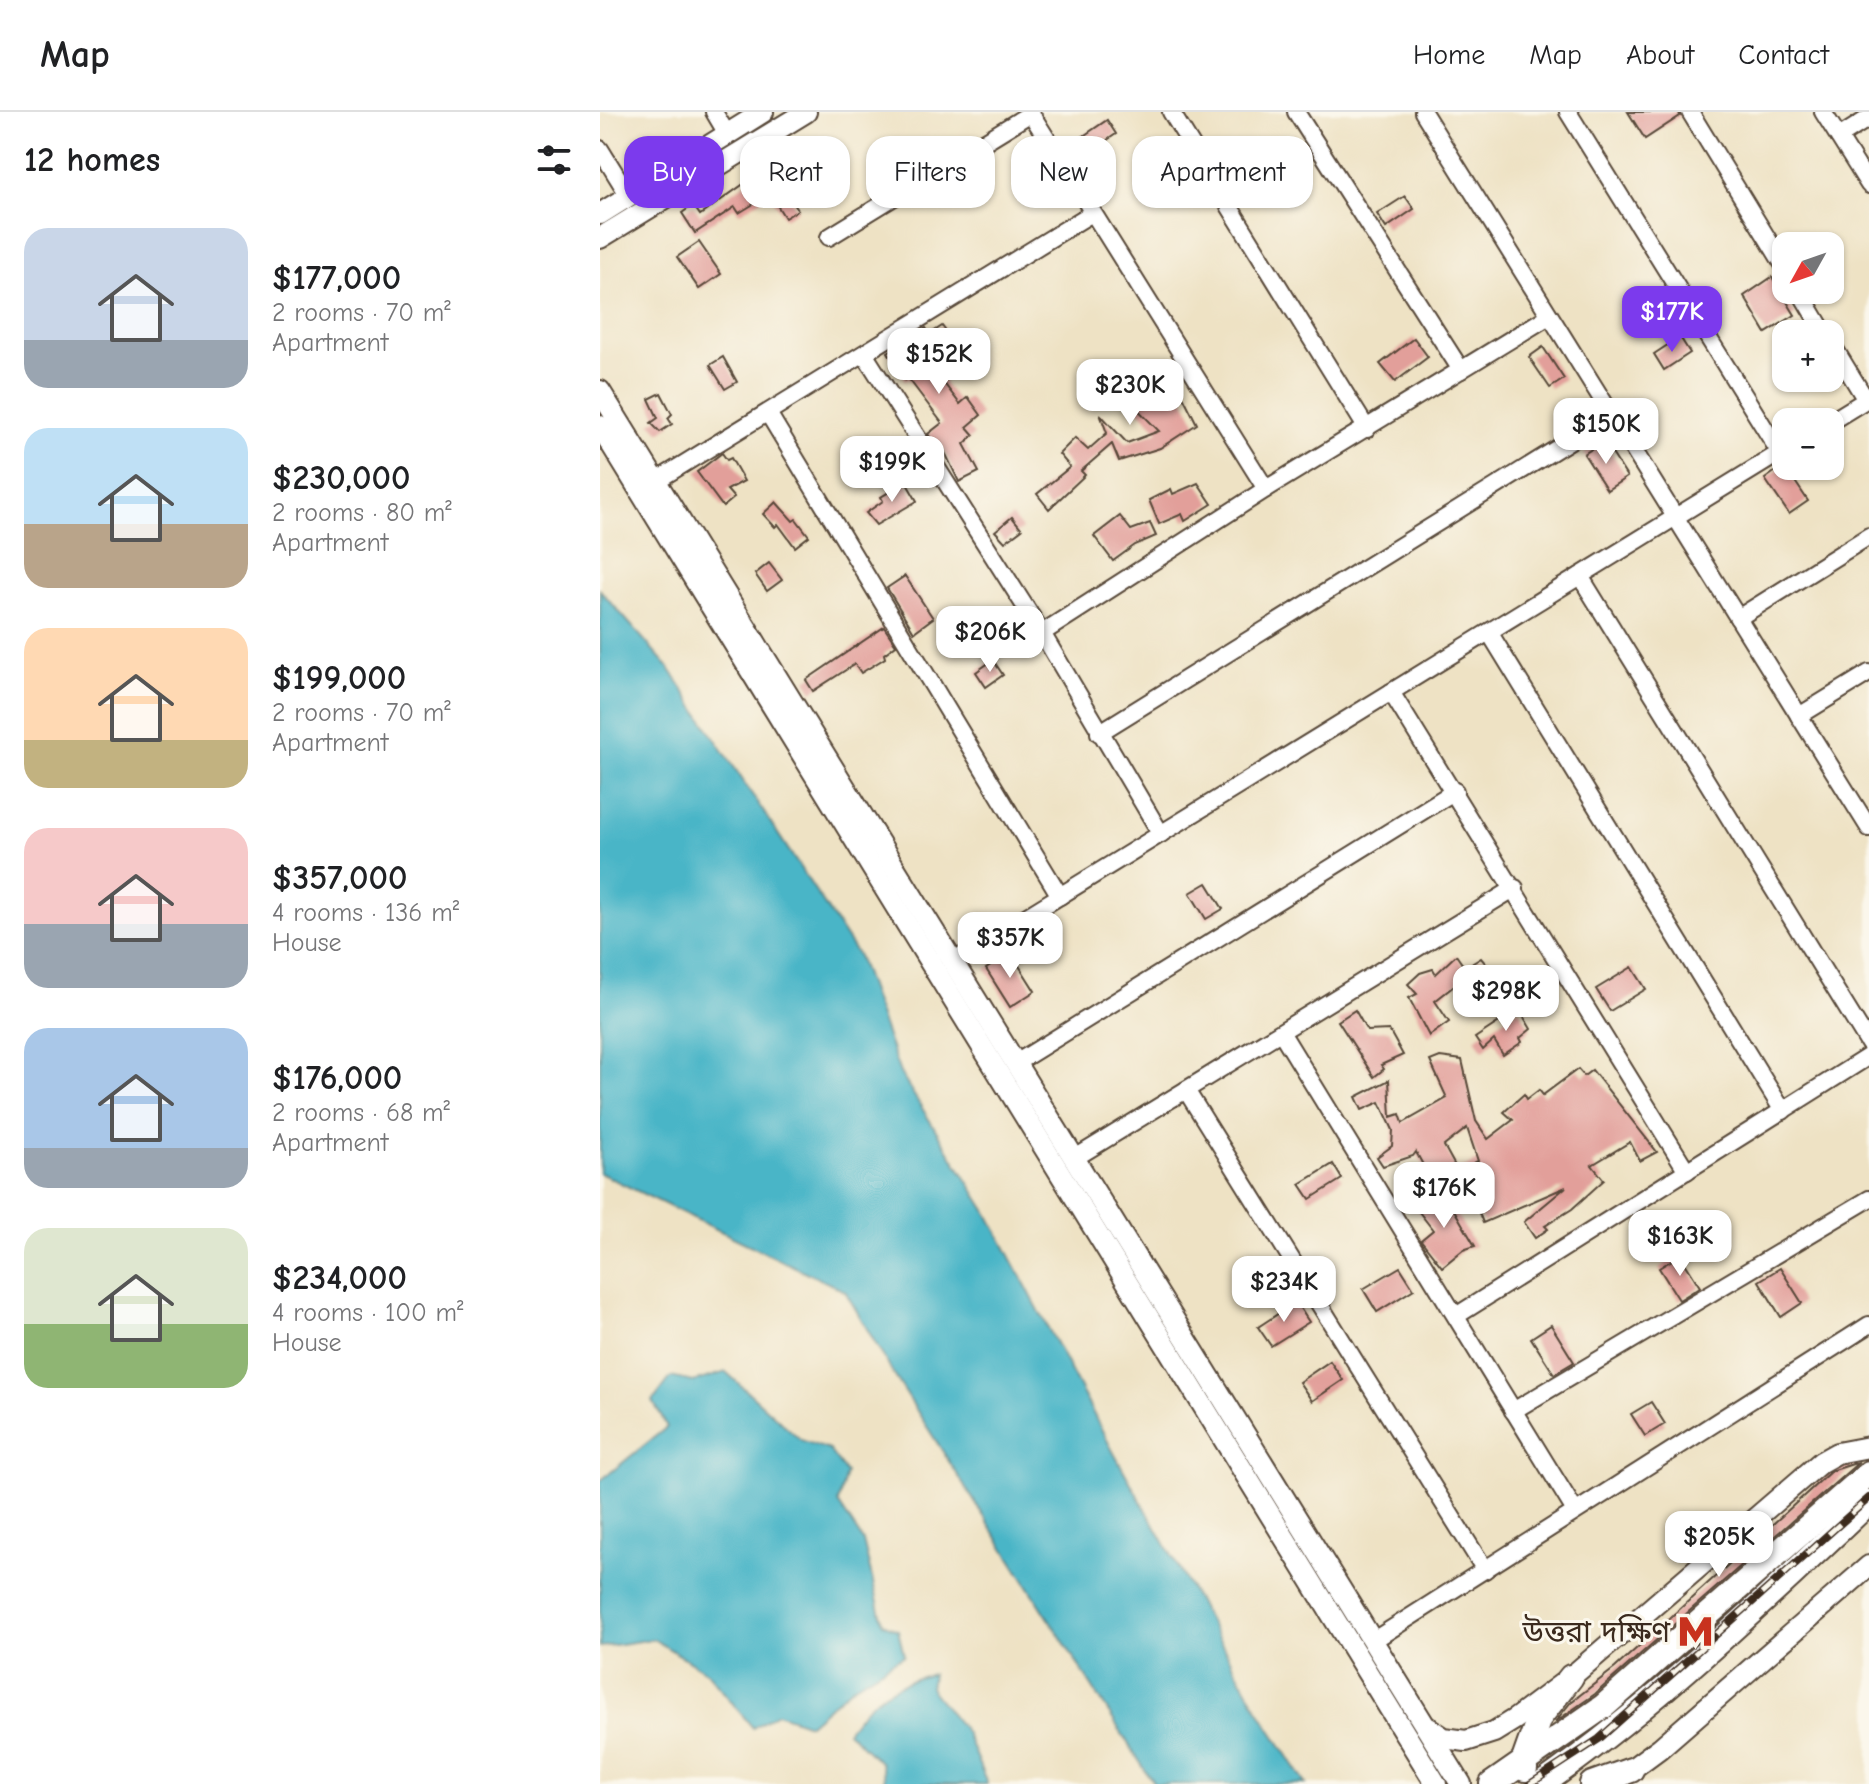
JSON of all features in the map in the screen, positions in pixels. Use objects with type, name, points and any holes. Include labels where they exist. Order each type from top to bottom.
[{"type":"main road","points":[[1492,1784],[1529,1774],[1869,1473]]},
{"type":"main road","points":[[1542,1784],[1642,1708],[1869,1502]]},
{"type":"main road","points":[[1529,1774],[1539,1718],[1571,1677]]},
{"type":"main road","points":[[1592,1784],[1621,1777]]},
{"type":"street","points":[[714,112],[727,134]]},
{"type":"street","points":[[724,136],[763,112]]},
{"type":"street","points":[[600,238],[806,112]]},
{"type":"street","points":[[1171,112],[1367,429]]},
{"type":"street","points":[[1296,112],[1461,370]]},
{"type":"street","points":[[1423,112],[1869,828]]},
{"type":"street","points":[[1568,112],[1772,434]]},
{"type":"street","points":[[1690,112],[1772,246]]},
{"type":"street","points":[[1823,112],[1869,185]]},
{"type":"street","points":[[829,237],[1030,113],[1266,489]]},
{"type":"street","points":[[1839,137],[1869,118]]},
{"type":"street","points":[[600,149],[624,188]]},
{"type":"street","points":[[600,214],[624,199]]},
{"type":"street","points":[[656,481],[1092,213]]},
{"type":"street","points":[[1042,633],[1266,489],[1549,316]]},
{"type":"street","points":[[865,355],[1042,633],[1161,834]]},
{"type":"street","points":[[1844,363],[1867,399],[1844,413]]},
{"type":"street","points":[[600,391],[1461,1784]]},
{"type":"street","points":[[768,413],[1060,896]]},
{"type":"street","points":[[1099,733],[1611,415]]},
{"type":"street","points":[[600,426],[1436,1784]]},
{"type":"street","points":[[954,961],[1772,458]]},
{"type":"street","points":[[1738,618],[1869,536]]},
{"type":"street","points":[[1580,576],[1869,1044]]},
{"type":"street","points":[[1489,632],[1783,1111]]},
{"type":"street","points":[[1799,716],[1869,673]]},
{"type":"street","points":[[1391,692],[1515,888],[1687,1171]]},
{"type":"street","points":[[1016,1063],[1455,791]]},
{"type":"street","points":[[1075,1158],[1515,888]]},
{"type":"street","points":[[1281,1032],[1575,1511]]},
{"type":"street","points":[[1456,1316],[1869,1056]]},
{"type":"street","points":[[1186,1090],[1485,1570]]},
{"type":"street","points":[[1513,1411],[1869,1199]]},
{"type":"street","points":[[1374,1640],[1869,1325]]},
{"type":"street","points":[[1429,1728],[1451,1741],[1486,1736],[1515,1719],[1571,1677],[1821,1462],[1837,1453],[1869,1447]]},
{"type":"street","points":[[1621,1777],[1869,1566]]},
{"type":"water","points":[[600,590],[669,668],[858,956],[900,1073],[987,1212],[1115,1455],[1262,1716],[1306,1784],[1154,1784],[891,1370],[845,1291],[600,1173]]},
{"type":"water","points":[[726,1372],[801,1440],[829,1450],[846,1473],[838,1503],[863,1541],[883,1623],[898,1630],[904,1655],[853,1686],[809,1724],[777,1713],[753,1728],[707,1672],[653,1639],[600,1647],[600,1481],[667,1427],[653,1401],[671,1377],[693,1382]]},
{"type":"water","points":[[932,1674],[930,1688],[966,1733],[987,1784],[885,1784],[881,1763],[847,1731],[874,1700],[905,1683]]},
{"type":"building","points":[[1628,112],[1679,112],[1680,116],[1645,139]]},
{"type":"building","points":[[1107,120],[1116,134],[1113,136],[1083,136]]},
{"type":"building","points":[[740,187],[740,208],[747,208],[739,213],[735,207],[695,233],[682,213],[689,208],[695,208],[700,215],[710,208],[724,208],[724,198]]},
{"type":"building","points":[[1405,196],[1414,209],[1386,228],[1377,214]]},
{"type":"building","points":[[779,208],[797,208],[798,210],[785,218]]},
{"type":"building","points":[[699,242],[721,274],[699,289],[677,257]]},
{"type":"building","points":[[1772,277],[1772,304],[1788,304],[1795,315],[1787,320],[1772,320],[1772,329],[1766,333],[1744,296]]},
{"type":"building","points":[[1655,292],[1665,308],[1636,326],[1626,309]]},
{"type":"building","points":[[942,326],[953,341],[937,351],[953,375],[943,382],[960,404],[968,397],[981,415],[967,427],[974,435],[964,444],[979,472],[959,482],[941,444],[937,447],[928,434],[942,423],[908,378],[905,380],[888,352],[926,328],[930,334]]},
{"type":"building","points":[[1680,337],[1690,353],[1664,370],[1654,354]]},
{"type":"building","points":[[1414,338],[1428,357],[1395,382],[1380,364]]},
{"type":"building","points":[[1543,347],[1564,379],[1550,388],[1529,357]]},
{"type":"building","points":[[723,357],[737,382],[725,389],[710,365]]},
{"type":"building","points":[[1172,360],[1180,372],[1168,381],[1184,398],[1197,424],[1160,448],[1119,461],[1112,444],[1081,471],[1085,475],[1049,509],[1037,494],[1070,467],[1059,454],[1075,438],[1088,450],[1107,433],[1100,414],[1127,443],[1159,431],[1116,387],[1149,362],[1156,371]]},
{"type":"building","points":[[661,393],[672,414],[668,418],[672,424],[660,432],[651,423],[658,418],[649,399]]},
{"type":"building","points":[[1604,441],[1627,477],[1607,490],[1584,454]]},
{"type":"building","points":[[722,453],[727,460],[731,458],[744,481],[727,490],[734,498],[723,507],[697,472]]},
{"type":"building","points":[[1772,474],[1772,480],[1794,480],[1808,501],[1789,514],[1765,479]]},
{"type":"building","points":[[906,482],[917,501],[876,525],[866,513],[883,501],[881,497]]},
{"type":"building","points":[[1198,483],[1212,504],[1185,521],[1182,514],[1159,524],[1149,500],[1171,489],[1173,494]]},
{"type":"building","points":[[776,502],[793,521],[796,519],[809,536],[795,547],[778,524],[775,527],[763,514]]},
{"type":"building","points":[[1120,516],[1131,530],[1150,523],[1156,536],[1135,545],[1113,561],[1094,536]]},
{"type":"building","points":[[1012,517],[1022,529],[1005,542],[995,531]]},
{"type":"building","points":[[769,563],[782,580],[767,591],[755,574]]},
{"type":"building","points":[[905,576],[933,618],[914,632],[887,588]]},
{"type":"building","points":[[884,627],[896,645],[884,654],[885,658],[861,673],[855,664],[813,691],[806,680]]},
{"type":"building","points":[[993,660],[1003,675],[986,687],[976,672]]},
{"type":"building","points":[[1207,883],[1223,909],[1206,919],[1190,893]]},
{"type":"building","points":[[1011,953],[1035,991],[1010,1007],[986,969]]},
{"type":"building","points":[[1456,955],[1465,968],[1481,958],[1492,971],[1468,991],[1459,982],[1435,1001],[1449,1022],[1429,1036],[1409,998],[1417,994],[1408,984],[1420,973],[1433,969],[1436,974]]},
{"type":"building","points":[[1632,967],[1646,989],[1610,1011],[1596,989]]},
{"type":"building","points":[[1519,1009],[1531,1029],[1520,1038],[1522,1042],[1503,1055],[1494,1040],[1483,1050],[1475,1038]]},
{"type":"building","points":[[1355,1010],[1367,1031],[1389,1030],[1403,1055],[1381,1065],[1384,1069],[1374,1077],[1338,1021]]},
{"type":"building","points":[[1440,1057],[1462,1060],[1476,1121],[1488,1139],[1513,1120],[1504,1112],[1524,1094],[1527,1099],[1539,1090],[1543,1095],[1578,1069],[1584,1076],[1592,1070],[1657,1152],[1640,1161],[1630,1142],[1592,1165],[1604,1180],[1572,1209],[1545,1226],[1548,1229],[1535,1238],[1524,1222],[1566,1187],[1483,1223],[1461,1169],[1478,1161],[1467,1128],[1444,1146],[1460,1175],[1442,1185],[1429,1176],[1416,1152],[1413,1156],[1383,1166],[1377,1157],[1392,1146],[1393,1130],[1380,1102],[1362,1110],[1356,1097],[1389,1080],[1391,1117],[1400,1114],[1403,1123],[1447,1098],[1430,1061]]},
{"type":"building","points":[[1333,1164],[1342,1179],[1310,1199],[1300,1184]]},
{"type":"building","points":[[1443,1191],[1475,1246],[1463,1250],[1442,1267],[1421,1240],[1433,1230],[1416,1208]]},
{"type":"building","points":[[1680,1255],[1700,1287],[1679,1300],[1659,1268]]},
{"type":"building","points":[[1400,1267],[1414,1289],[1377,1312],[1363,1289]]},
{"type":"building","points":[[1780,1268],[1802,1303],[1781,1317],[1759,1281]]},
{"type":"building","points":[[1296,1302],[1309,1322],[1271,1346],[1258,1327]]},
{"type":"building","points":[[1551,1325],[1574,1362],[1554,1374],[1531,1338]]},
{"type":"building","points":[[1330,1361],[1343,1380],[1312,1401],[1299,1382]]},
{"type":"building","points":[[1651,1402],[1665,1424],[1645,1436],[1631,1414]]},
{"type":"building","points":[[1859,1462],[1595,1694],[1555,1722],[1571,1702],[1615,1668],[1831,1471]]},
{"type":"railway","points":[[1530,1784],[1599,1739],[1869,1498]]},
{"type":"place","name":"উত্তরা দক্ষিণ","points":[[1696,1632]]}]
